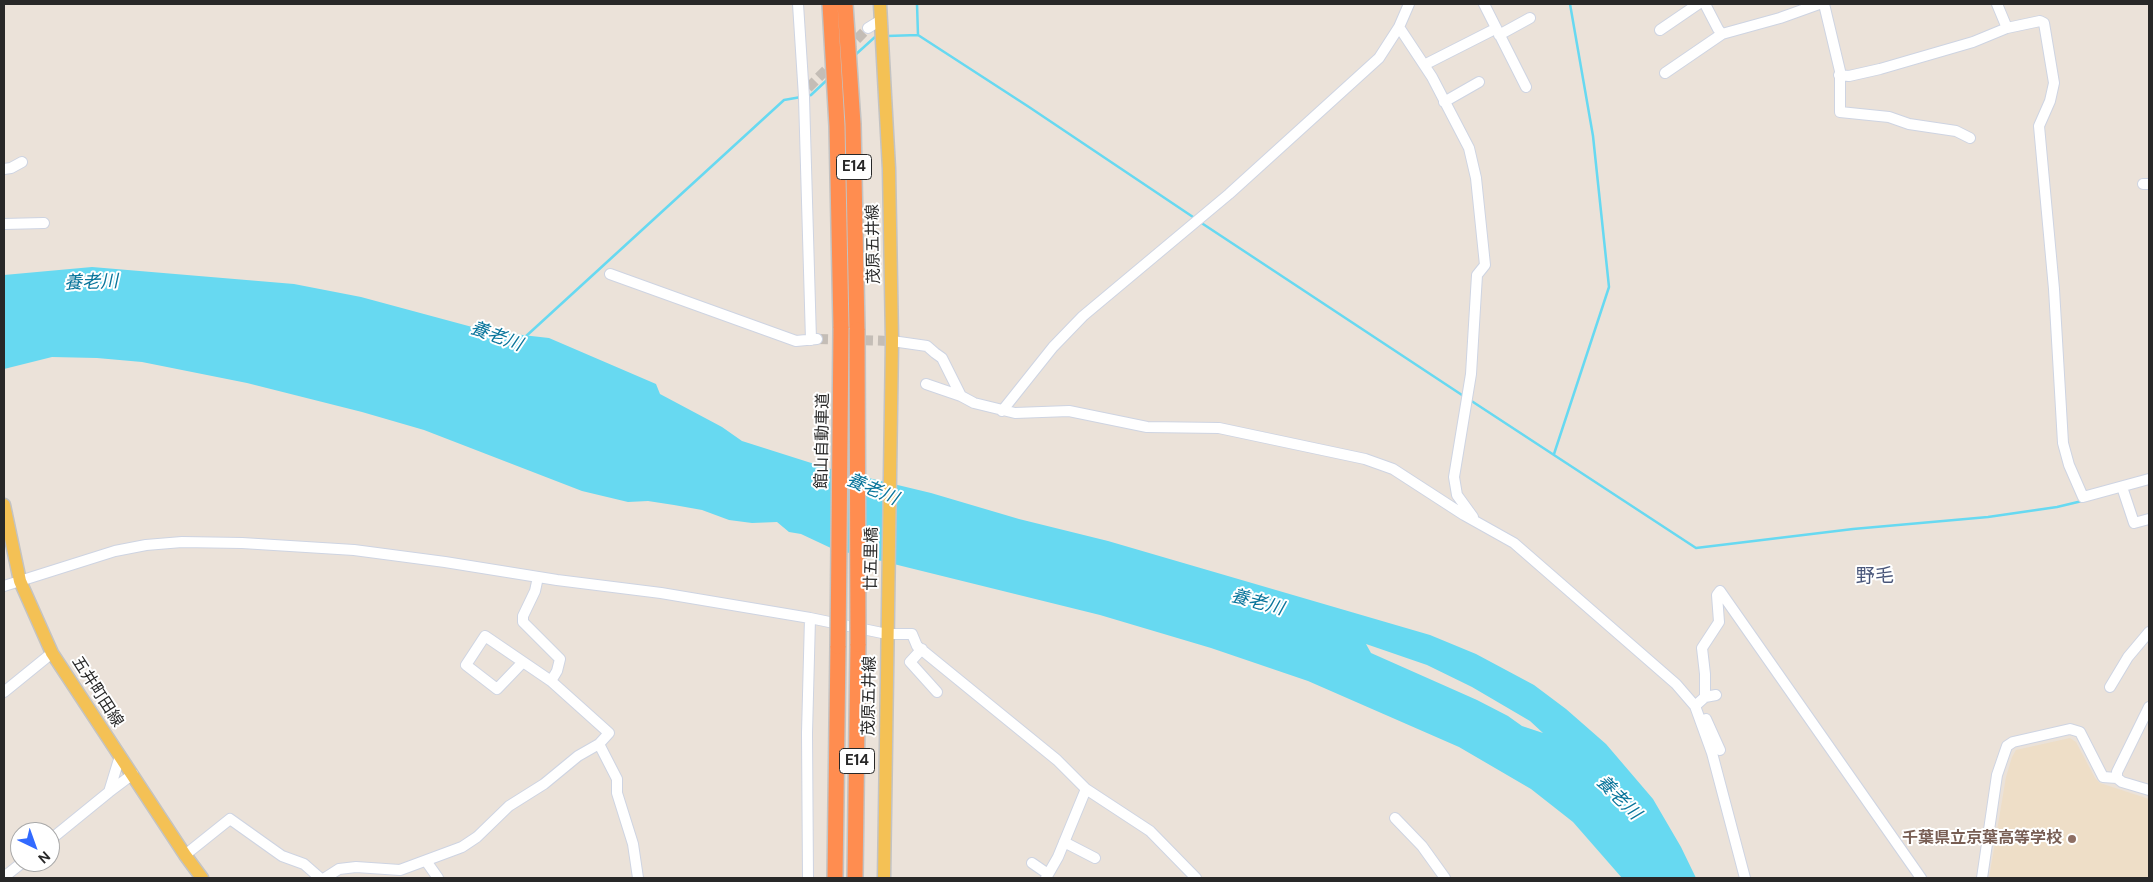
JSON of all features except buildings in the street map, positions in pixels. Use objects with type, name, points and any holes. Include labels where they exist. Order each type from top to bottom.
[{"type":"highway","name":"館山自動車道","points":[[830,4],[838,126],[841,328],[835,878]]},
{"type":"highway","name":"館山自動車道","points":[[845,4],[853,124],[857,330],[858,644],[855,878]]},
{"type":"main road","name":"茂原五井線","points":[[880,4],[889,169],[891,363]]},
{"type":"main road","name":"廿五里橋","points":[[887,634],[891,363]]},
{"type":"main road","name":"五井町田線","points":[[4,505],[20,581],[52,653],[202,878]]},
{"type":"main road","name":"茂原五井線","points":[[884,878],[887,634]]},
{"type":"street","points":[[610,274],[796,341],[815,340],[806,90],[798,4]]},
{"type":"street","points":[[1002,411],[1053,347],[1083,316],[1229,194],[1380,58],[1399,27],[1409,4]]},
{"type":"street","points":[[1484,4],[1526,87]]},
{"type":"street","points":[[1660,30],[1698,4]]},
{"type":"street","points":[[1705,4],[1722,34]]},
{"type":"street","points":[[1664,73],[1722,34],[1780,18],[1819,4],[1840,71],[1840,112],[1889,117],[1909,124],[1956,131],[1970,138]]},
{"type":"street","points":[[1997,4],[2007,28]]},
{"type":"street","points":[[1424,64],[1530,18]]},
{"type":"street","points":[[868,28],[881,20]]},
{"type":"street","points":[[1840,75],[1849,76],[1880,69],[1973,42],[2007,28],[2040,21],[2044,23],[2054,83],[2050,101],[2040,126],[2063,443],[2069,465],[2083,498],[2149,479]]},
{"type":"street","points":[[1399,27],[1424,64],[1469,148],[1476,178],[1485,265],[1477,274],[1471,374],[1454,477],[1457,495],[1476,520]]},
{"type":"street","points":[[1444,102],[1479,82]]},
{"type":"street","points":[[4,169],[11,168],[22,162]]},
{"type":"street","points":[[4,224],[44,223]]},
{"type":"street","points":[[892,341],[927,346],[935,352],[942,358],[962,396]]},
{"type":"street","points":[[926,384],[962,396],[974,403],[1002,411],[1015,413],[1069,410],[1147,427],[1219,428],[1365,459],[1393,469],[1464,515],[1476,520],[1514,543],[1653,662],[1676,684],[1699,702],[1720,750]]},
{"type":"street","points":[[2122,487],[2134,523],[2149,519]]},
{"type":"street","points":[[4,586],[115,551],[146,545],[214,542],[354,550],[661,593],[810,618],[887,634],[912,634],[917,646],[1057,760],[1086,789],[1142,825],[1196,878]]},
{"type":"street","points":[[538,577],[535,591],[522,616],[522,622],[560,659],[557,671],[551,681]]},
{"type":"street","points":[[1745,878],[1699,702],[1705,674],[1702,648],[1719,622],[1717,595],[1720,592],[1921,878]]},
{"type":"street","points":[[808,878],[807,733],[810,618]]},
{"type":"street","points":[[2110,687],[2128,657],[2149,632]]},
{"type":"street","points":[[325,878],[339,869],[356,867],[400,870],[462,847],[477,837],[509,806],[544,784],[578,756],[599,744],[609,733],[551,681],[485,636],[466,665],[497,689],[523,662]]},
{"type":"street","points":[[922,649],[910,662],[937,692]]},
{"type":"street","points":[[4,692],[52,653]]},
{"type":"street","points":[[1699,702],[1716,695]]},
{"type":"street","points":[[2117,778],[2117,772],[2149,708]]},
{"type":"street","points":[[1982,878],[1997,775],[2007,746],[2013,742],[2070,729],[2080,732],[2103,777],[2117,778],[2122,782],[2149,790]]},
{"type":"street","points":[[599,744],[616,779],[617,793],[633,844],[638,878]]},
{"type":"street","points":[[109,792],[120,756]]},
{"type":"street","points":[[60,832],[133,774]]},
{"type":"street","points":[[1032,863],[1047,876],[1064,842],[1086,789]]},
{"type":"street","points":[[1395,818],[1422,846],[1445,878]]},
{"type":"street","points":[[185,855],[230,819],[282,856],[304,864],[320,878]]},
{"type":"street","points":[[1064,842],[1095,858]]},
{"type":"street","points":[[426,861],[438,878]]},
{"type":"shaded area","name":"千葉県立京葉高等学校","points":[[2070,738],[2076,742],[2095,778],[2100,783],[2149,799],[2149,878],[1989,878],[2006,777],[2016,750]]},
{"type":"water","name":"養老川","points":[[92,267],[294,284],[361,297],[487,331],[549,338],[656,384],[660,394],[722,427],[742,441],[827,468],[931,493],[1019,519],[1108,541],[1430,635],[1476,654],[1534,685],[1566,709],[1606,744],[1653,799],[1681,847],[1696,878],[1622,878],[1573,822],[1531,789],[1459,747],[1308,681],[1211,648],[1100,615],[833,549],[801,534],[789,532],[777,522],[752,523],[729,520],[702,510],[648,501],[628,502],[582,491],[424,430],[247,383],[142,362],[97,358],[52,357],[4,369],[4,275]],"holes":[[[1366,644],[1427,665],[1472,687],[1530,721],[1543,733],[1522,726],[1508,716],[1477,700],[1371,653]]]},
{"type":"waterway","points":[[917,4],[918,35]]},
{"type":"waterway","points":[[1554,454],[1609,287],[1593,136],[1570,4]]},
{"type":"waterway","points":[[887,36],[918,35],[1196,219]]},
{"type":"waterway","points":[[854,56],[875,37],[879,37]]},
{"type":"waterway","points":[[807,96],[811,95],[828,79]]},
{"type":"waterway","name":"養老川","points":[[524,338],[784,100],[801,97]]},
{"type":"waterway","points":[[1200,222],[1465,397]]},
{"type":"waterway","points":[[1470,400],[1696,548],[1853,529],[1988,517],[2057,507],[2082,501]]},
{"type":"tunnel","points":[[846,50],[868,28]]},
{"type":"tunnel","points":[[808,88],[836,60]]},
{"type":"tunnel","points":[[818,339],[892,341]]},
{"type":"place","name":"千葉県立京葉高等学校","points":[[2072,839]]},
{"type":"district","name":"野毛","points":[[1875,577]]}]
